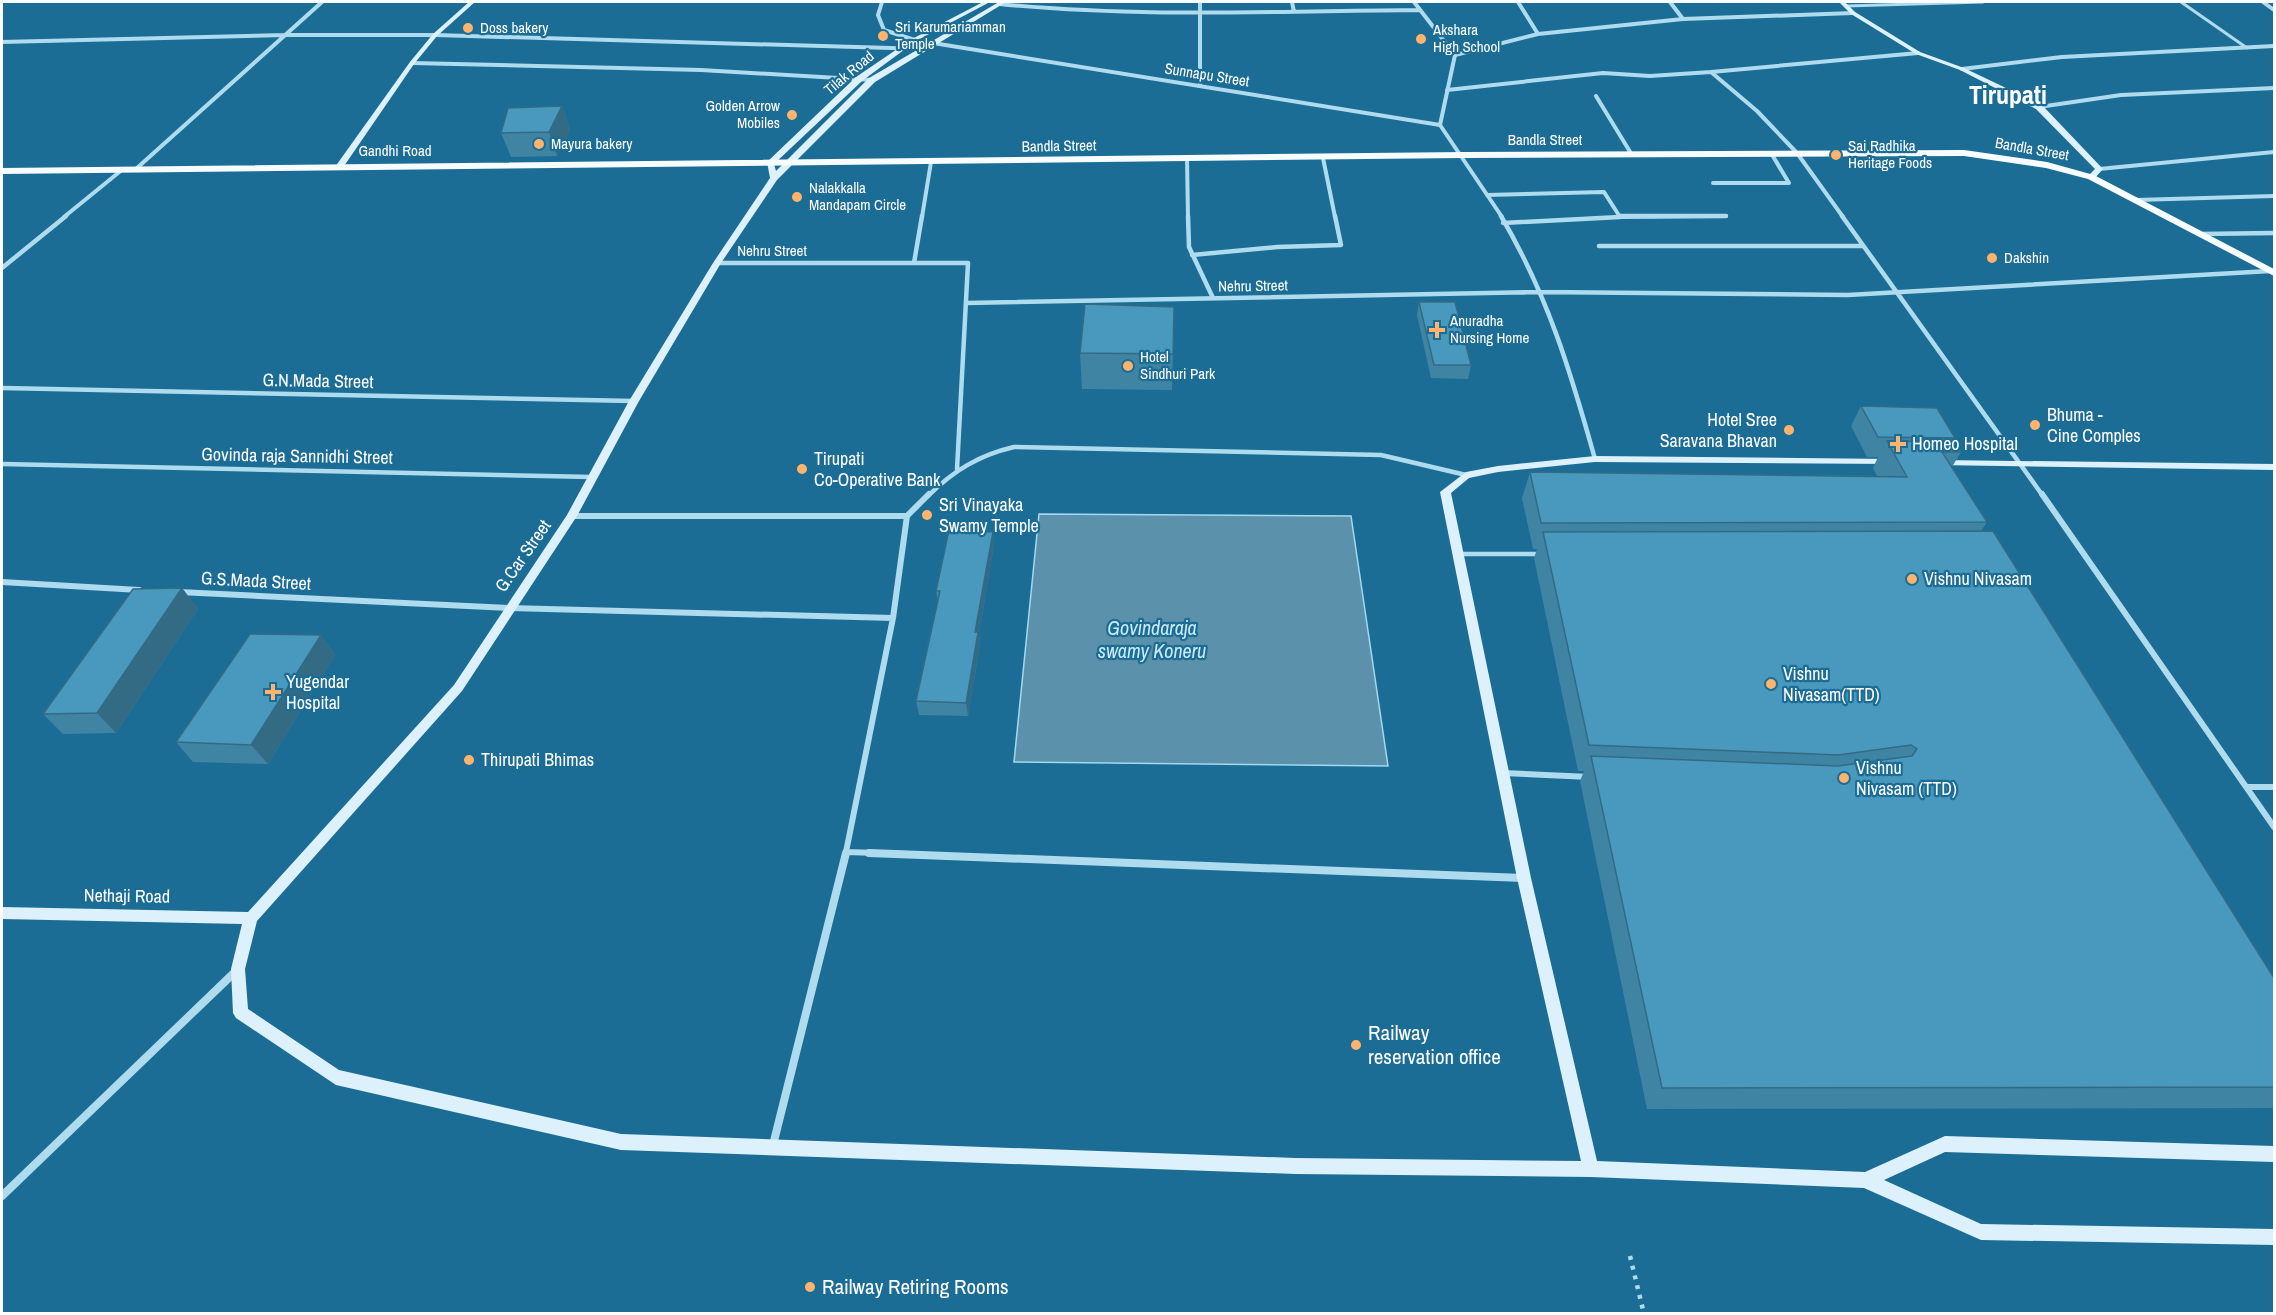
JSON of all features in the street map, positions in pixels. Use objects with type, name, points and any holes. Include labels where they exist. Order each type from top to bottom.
[{"type":"main road","name":"Bandla Street","points":[[789,164],[1464,155],[1964,153],[2047,165],[2091,177],[2272,272]]},
{"type":"main road","name":"Gandhi Road","points":[[2,171],[789,164]]},
{"type":"street","points":[[137,168],[322,2]]},
{"type":"street","points":[[339,167],[412,63],[435,35],[472,2]]},
{"type":"street","points":[[882,2],[878,15],[884,30],[929,45]]},
{"type":"street","name":"Tilak Road","points":[[770,164],[859,79],[914,40],[988,2]]},
{"type":"street","points":[[1200,2],[1200,86]]},
{"type":"street","points":[[1292,2],[1294,12]]},
{"type":"street","points":[[1413,2],[1455,55]]},
{"type":"street","points":[[1518,2],[1538,34]]},
{"type":"street","points":[[1670,2],[1683,19]]},
{"type":"street","points":[[2263,2],[2274,10]]},
{"type":"street","points":[[1001,3],[1060,12],[1200,14],[1420,10]]},
{"type":"street","name":"Tilak Road","points":[[789,164],[873,80],[1001,3]]},
{"type":"street","points":[[1844,4],[1853,13],[1918,53],[1962,69],[2039,107],[2099,169]]},
{"type":"street","points":[[1455,55],[1538,34],[1683,19],[1853,13]]},
{"type":"street","points":[[2,42],[285,34],[435,35],[903,48],[929,45]]},
{"type":"street","name":"Sunnapu Street","points":[[929,45],[1440,125]]},
{"type":"street","points":[[1962,69],[2062,57],[2274,46]]},
{"type":"street","points":[[1447,90],[1603,73],[1650,76],[1918,53]]},
{"type":"street","points":[[1455,55],[1440,125],[1464,155],[1540,292],[1563,345],[1595,459]]},
{"type":"street","points":[[412,63],[701,70],[873,80]]},
{"type":"street","points":[[1711,72],[1757,111],[1797,153],[2020,464],[2274,826]]},
{"type":"street","points":[[2039,107],[2121,95],[2274,88]]},
{"type":"street","points":[[1596,96],[1632,155]]},
{"type":"street","points":[[2091,177],[2099,169],[2274,152]]},
{"type":"street","points":[[1713,183],[1789,183],[1771,153]]},
{"type":"street","points":[[1192,255],[1277,247],[1341,245],[1323,158]]},
{"type":"street","points":[[1187,159],[1188,247],[1213,298]]},
{"type":"street","points":[[914,263],[931,162]]},
{"type":"street","points":[[770,164],[774,177]]},
{"type":"street","name":"G.Car Street","points":[[251,918],[458,688],[572,516],[634,402],[717,262],[774,177],[789,164]]},
{"type":"street","points":[[2,268],[123,169]]},
{"type":"street","points":[[1487,195],[1604,192],[1620,217]]},
{"type":"street","points":[[2135,200],[2274,196]]},
{"type":"street","points":[[1503,222],[1620,217],[1726,216]]},
{"type":"street","points":[[2199,234],[2274,233]]},
{"type":"street","points":[[1599,246],[1863,246]]},
{"type":"street","name":"Nehru Street","points":[[717,262],[968,263],[957,469]]},
{"type":"street","name":"Nehru Street","points":[[966,303],[1540,292],[1848,295],[2272,272]]},
{"type":"street","name":"G.N.Mada Street","points":[[2,388],[634,402]]},
{"type":"street","points":[[772,1148],[846,852],[893,618],[908,516],[957,469],[988,451],[1014,447],[1381,455],[1466,475],[1498,469],[1595,459],[1904,462]]},
{"type":"street","name":"Govinda raja Sannidhi Street","points":[[2,464],[592,477]]},
{"type":"street","points":[[1938,466],[2020,464],[2274,467]]},
{"type":"street","points":[[1466,475],[1445,492],[1524,878],[1590,1169]]},
{"type":"street","points":[[572,516],[908,516]]},
{"type":"street","points":[[2,582],[144,590]]},
{"type":"street","name":"G.S.Mada Street","points":[[168,591],[509,608],[893,618]]},
{"type":"street","points":[[1503,773],[1597,777]]},
{"type":"street","points":[[2247,787],[2274,788]]},
{"type":"street","points":[[846,852],[1524,878]]},
{"type":"street","name":"Nethaji Road","points":[[2,913],[251,918]]},
{"type":"street","points":[[251,918],[238,969],[241,1013],[336,1077],[621,1142],[1295,1166],[1590,1169],[1865,1180],[1981,1232],[2274,1237]]},
{"type":"street","points":[[2,1196],[238,969]]},
{"type":"street","points":[[1865,1180],[1945,1144],[2274,1154]]},
{"type":"lane","points":[[1844,4],[1983,2]]},
{"type":"lane","points":[[2181,2],[2247,48]]},
{"type":"lane","points":[[1457,554],[1551,554]]},
{"type":"path","points":[[1629,1256],[1644,1314]]},
{"type":"water","name":"Govindaraja swamy Koneru","points":[[1039,514],[1351,516],[1388,766],[1014,762]]},
{"type":"building","points":[[562,106],[549,132],[501,133],[508,108]]},
{"type":"building","points":[[1419,302],[1455,302],[1471,365],[1434,365]]},
{"type":"building","points":[[1085,304],[1174,307],[1173,354],[1080,353]]},
{"type":"building","points":[[1861,406],[1937,408],[1955,438],[1878,437]]},
{"type":"building","points":[[1887,441],[1954,442],[1961,452],[1942,452],[1987,522],[1541,523],[1530,472],[1907,477]]},
{"type":"building","points":[[949,530],[993,532],[975,632],[978,632],[966,703],[916,701],[940,591],[936,591]]},
{"type":"building","name":"Vishnu Nivasam (TTD)","points":[[1993,531],[2274,978],[2274,1087],[1662,1088],[1591,756],[1838,766],[1912,756],[1917,749],[1911,745],[1838,755],[1589,745],[1543,532]]},
{"type":"building","points":[[182,588],[97,713],[43,714],[133,589]]},
{"type":"building","points":[[250,634],[321,635],[251,745],[176,742]]},
{"type":"place","name":"Doss bakery","points":[[468,28]]},
{"type":"place","name":"Sri Karumariamman Temple","points":[[883,36]]},
{"type":"place","name":"Akshara High School","points":[[1421,39]]},
{"type":"place","name":"Golden Arrow Mobiles","points":[[792,115]]},
{"type":"place","name":"Mayura bakery","points":[[539,144]]},
{"type":"place","name":"Sai Radhika Heritage Foods","points":[[1836,155]]},
{"type":"place","name":"Nalakkalla Mandapam Circle","points":[[797,197]]},
{"type":"place","name":"Dakshin","points":[[1992,258]]},
{"type":"place","name":"Anuradha Nursing Home","points":[[1437,330]]},
{"type":"place","name":"Hotel Sindhuri Park","points":[[1128,366]]},
{"type":"place","name":"Bhuma - Cine Comples","points":[[2035,425]]},
{"type":"place","name":"Hotel Sree Saravana Bhavan","points":[[1789,430]]},
{"type":"place","name":"Homeo Hospital","points":[[1898,444]]},
{"type":"place","name":"Tirupati Co-Operative Bank","points":[[802,469]]},
{"type":"place","name":"Sri Vinayaka Swamy Temple","points":[[927,515]]},
{"type":"place","name":"Vishnu Nivasam","points":[[1912,579]]},
{"type":"place","name":"Vishnu Nivasam(TTD)","points":[[1771,684]]},
{"type":"place","name":"Yugendar Hospital","points":[[273,692]]},
{"type":"place","name":"Thirupati Bhimas","points":[[469,760]]},
{"type":"place","name":"Vishnu Nivasam (TTD)","points":[[1844,778]]},
{"type":"place","name":"Railway reservation office","points":[[1356,1045]]},
{"type":"place","name":"Railway Retiring Rooms","points":[[810,1287]]},
{"type":"district","name":"Tirupati","points":[[2008,95]]}]
